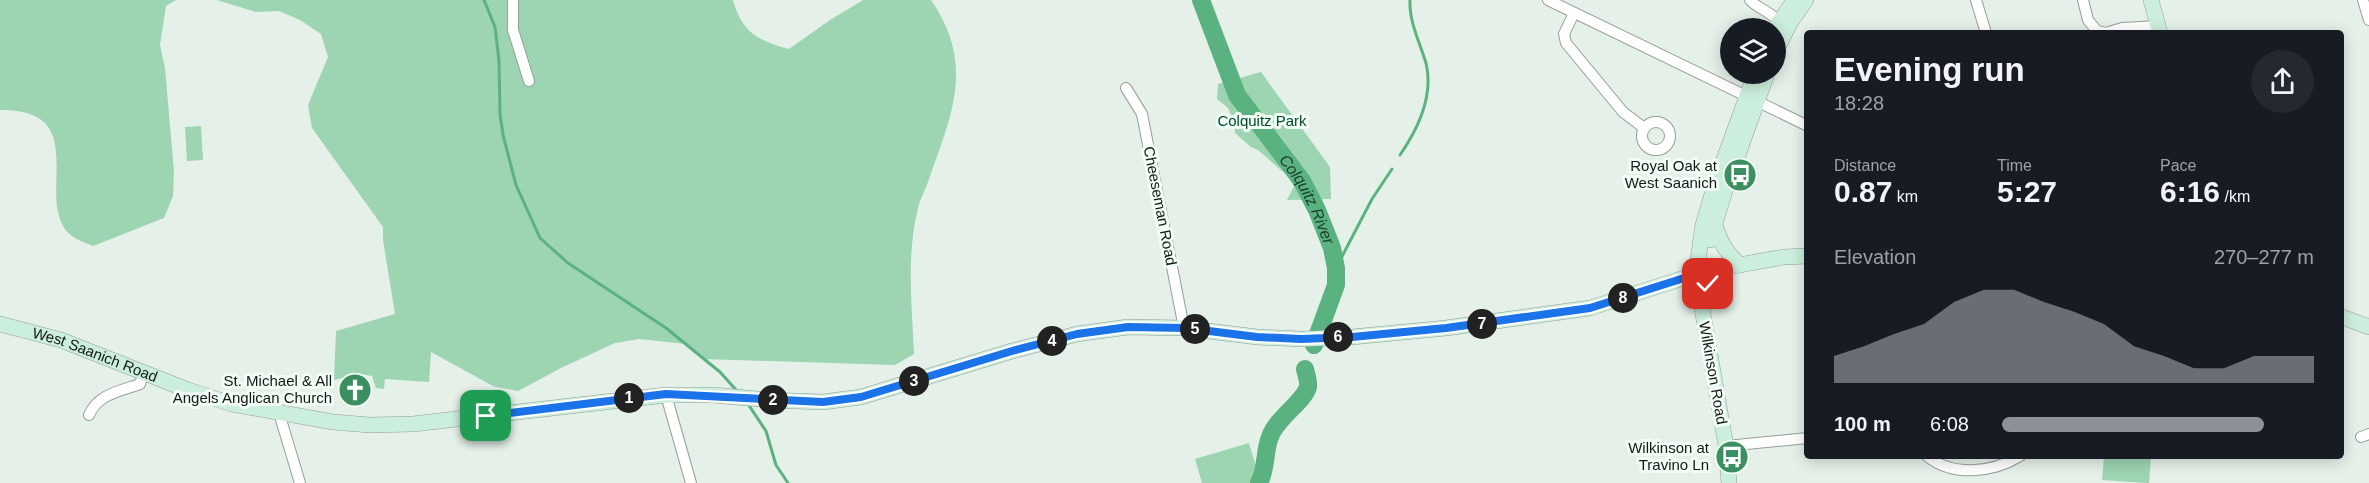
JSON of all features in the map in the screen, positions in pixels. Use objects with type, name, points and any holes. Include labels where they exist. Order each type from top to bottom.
[{"type":"main road","points":[[1782,18],[1796,0]]},
{"type":"main road","points":[[1786,31],[1796,0]]},
{"type":"main road","points":[[2151,0],[2159,29]]},
{"type":"main road","points":[[1701,272],[1753,84]]},
{"type":"main road","points":[[1701,272],[1703,225],[1715,184],[1751,99],[1761,84]]},
{"type":"main road","points":[[1714,222],[1719,241],[1727,253],[1740,264]]},
{"type":"main road","name":"West Saanich Road","points":[[1783,257],[1804,249]]},
{"type":"main road","name":"West Saanich Road","points":[[0,324],[61,340],[211,398],[279,413],[370,425],[413,424],[666,394],[823,402],[861,397],[1012,351],[1077,334],[1128,327],[1185,328],[1257,337],[1301,339],[1423,331],[1590,308],[1701,272],[1783,257],[1804,256]]},
{"type":"main road","name":"Wilkinson Road","points":[[1701,272],[1726,445],[1729,483]]},
{"type":"main road","points":[[2344,318],[2369,327]]},
{"type":"street","points":[[513,0],[513,30],[529,81]]},
{"type":"street","points":[[1548,0],[1804,124]]},
{"type":"street","points":[[1750,0],[1771,13],[1774,18]]},
{"type":"street","points":[[1976,0],[1985,30]]},
{"type":"street","points":[[2083,0],[2088,20],[2096,30]]},
{"type":"street","points":[[2363,0],[2369,20]]},
{"type":"street","points":[[1574,13],[1564,34],[1566,43],[1623,112],[1644,128]]},
{"type":"street","points":[[2116,30],[2122,28],[2159,29]]},
{"type":"street","name":"Cheeseman Road","points":[[1126,88],[1142,114],[1185,328]]},
{"type":"street","points":[[89,415],[95,404],[106,395],[140,384],[144,372]]},
{"type":"street","points":[[666,394],[691,483]]},
{"type":"street","points":[[279,413],[300,483]]},
{"type":"street","points":[[1726,445],[1758,450],[1771,441],[1804,438]]},
{"type":"street","points":[[1932,459],[1946,467],[1972,470],[1995,467],[2013,459]]},
{"type":"green space","points":[[0,0],[176,0],[166,6],[160,45],[165,68],[174,172],[173,196],[164,218],[93,246],[72,236],[61,221],[57,202],[57,160],[54,141],[46,125],[29,114],[0,110]]},
{"type":"green space","points":[[217,0],[733,0],[741,20],[753,34],[769,43],[789,49],[863,0],[931,0],[945,24],[953,47],[956,69],[955,91],[945,135],[919,205],[914,226],[911,281],[914,354],[895,365],[704,359],[686,344],[639,339],[615,343],[518,391],[493,386],[431,352],[429,382],[385,379],[384,389],[376,388],[372,376],[360,374],[334,380],[336,331],[395,314],[383,227],[312,128],[308,105],[328,57],[321,34],[300,20],[279,11],[256,12]]},
{"type":"green space","name":"Colquitz Park","points":[[1261,72],[1330,167],[1331,199],[1287,200],[1298,178],[1282,171],[1235,133],[1234,122],[1228,108],[1217,99],[1218,84]]},
{"type":"green space","points":[[201,126],[203,160],[187,161],[185,127]]},
{"type":"green space","points":[[1249,443],[1261,483],[1202,483],[1195,459]]},
{"type":"green space","points":[[2104,459],[2151,459],[2149,483],[2102,480]]},
{"type":"waterway","points":[[484,0],[495,27],[503,135],[516,185],[540,238],[568,263],[666,328],[720,372],[738,392]]},
{"type":"waterway","name":"Colquitz River","points":[[1201,0],[1237,95],[1302,181],[1317,210],[1332,248],[1336,268],[1336,285],[1314,345]]},
{"type":"waterway","points":[[1400,155],[1423,112],[1428,88],[1426,63],[1413,24],[1410,0]]},
{"type":"waterway","points":[[1336,268],[1372,199],[1392,169]]},
{"type":"waterway","name":"Colquitz River","points":[[1259,483],[1273,430],[1301,399],[1308,387],[1305,369]]},
{"type":"waterway","points":[[748,404],[766,431],[776,465],[788,483]]},
{"type":"place","name":"Royal Oak at West Saanich","points":[[1740,175]]},
{"type":"place","name":"St. Michael & All Angels Anglican Church","points":[[355,390]]},
{"type":"place","name":"Wilkinson at Travino Ln","points":[[1732,457]]},
{"type":"route","points":[[486,416],[666,394],[823,402],[861,397],[1012,351],[1077,334],[1128,327],[1185,328],[1257,337],[1301,339],[1352,337],[1446,328],[1590,308],[1706,271],[1708,284]]}]
